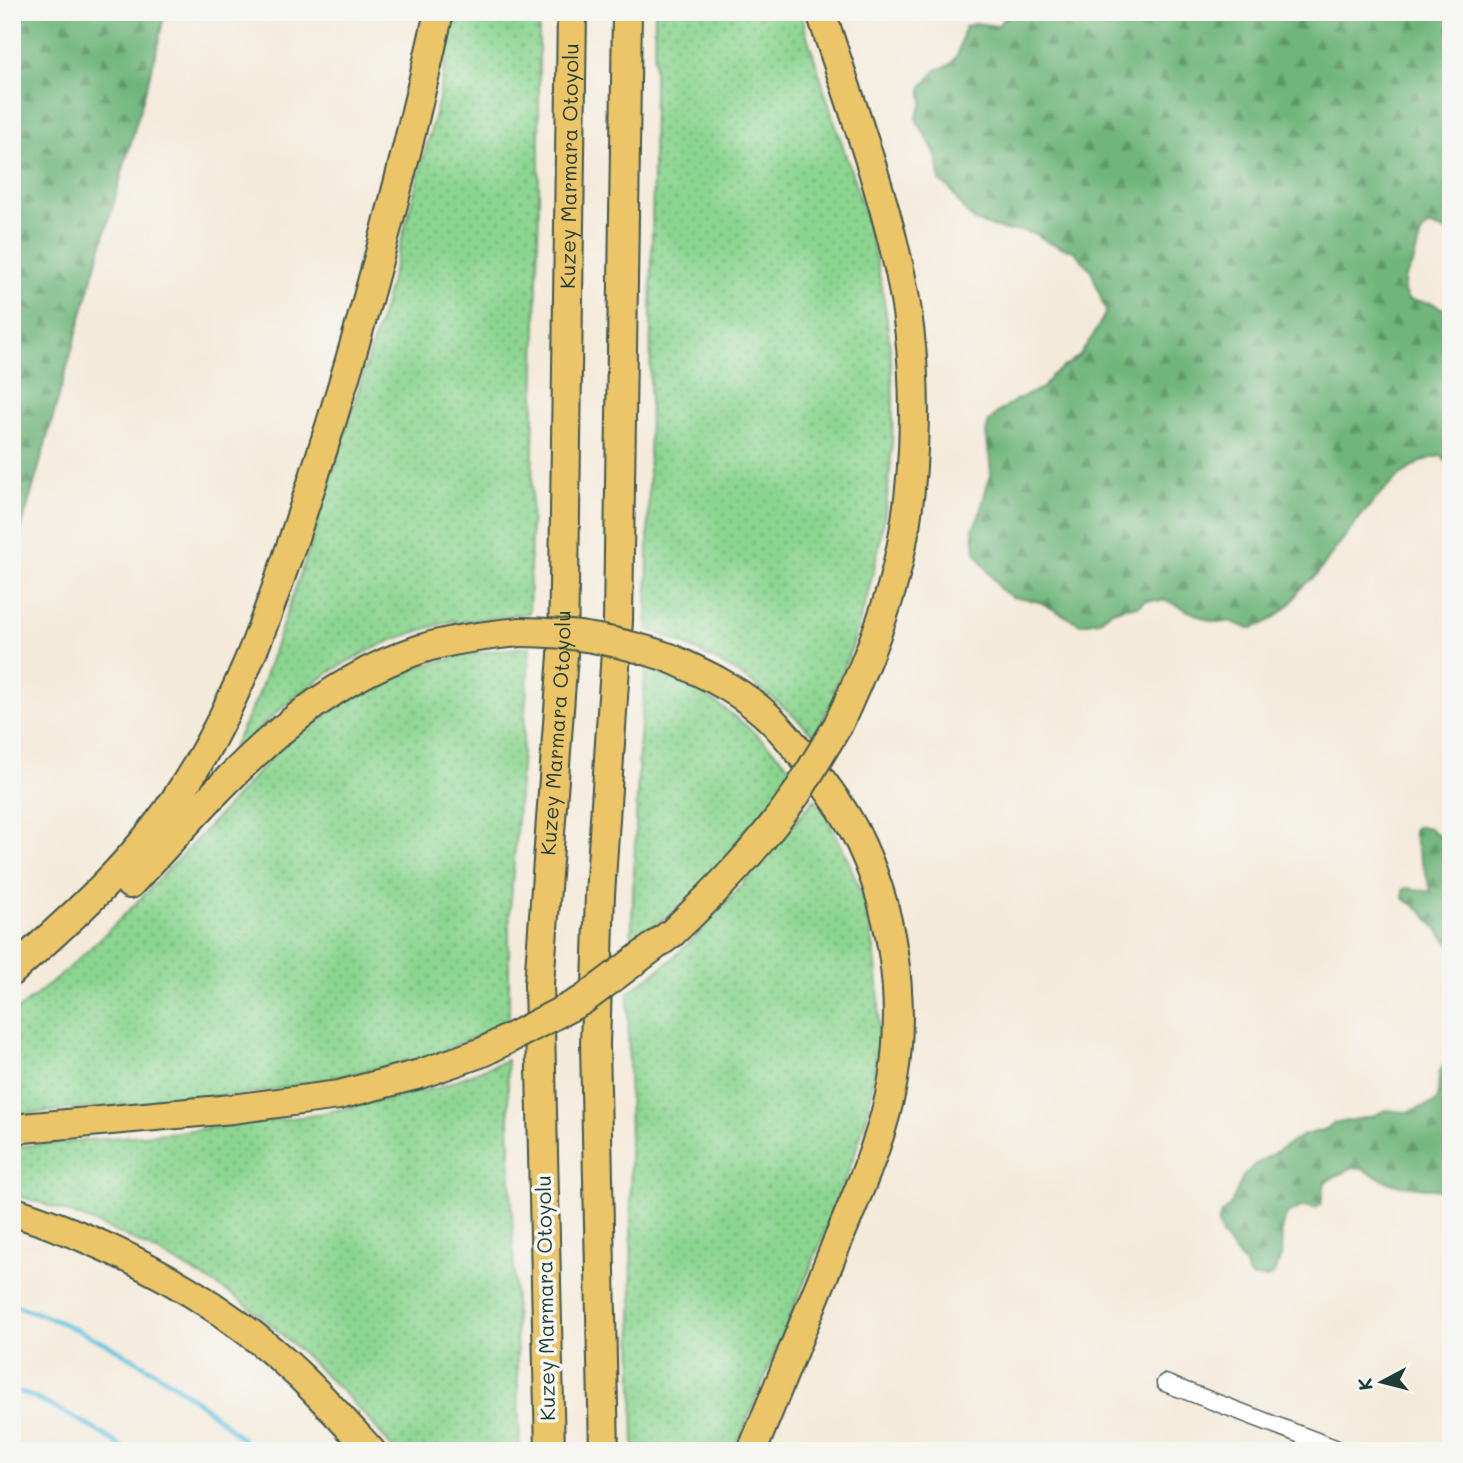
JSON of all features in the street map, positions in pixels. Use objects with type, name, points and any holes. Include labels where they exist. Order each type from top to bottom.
[{"type":"highway","points":[[12,971],[94,895],[150,833],[202,756],[255,649],[290,552],[359,330],[393,206],[439,12]]},
{"type":"highway","name":"Kuzey Marmara Otoyolu","points":[[550,1451],[539,984],[563,655],[572,12]]},
{"type":"highway","points":[[604,1451],[595,1044],[600,895],[618,621],[627,12]]},
{"type":"highway","points":[[12,1129],[232,1109],[340,1095],[420,1074],[483,1052],[583,1000],[672,933],[746,859],[797,793],[838,725],[870,655],[892,585],[909,494],[912,397],[909,334],[897,258],[886,213],[821,12]]},
{"type":"highway","points":[[12,990],[88,927],[236,771],[308,707],[339,687],[422,649],[478,637],[521,632],[561,633],[604,638],[670,658],[705,674],[758,708],[803,757],[833,796],[855,832],[871,869],[887,922],[896,970],[898,1027],[893,1080],[883,1123],[860,1190],[752,1451]]},
{"type":"highway","points":[[12,1211],[69,1231],[117,1252],[169,1279],[222,1313],[300,1376],[371,1451]]},
{"type":"street","points":[[1165,1382],[1343,1451]]},
{"type":"green space","points":[[12,12],[165,12],[155,57],[19,537],[12,541]]},
{"type":"green space","points":[[450,12],[543,12],[543,15],[539,15],[539,198],[529,613],[455,623],[455,620],[375,648],[345,663],[309,687],[275,714],[228,758],[258,696],[312,540],[383,310],[439,99],[452,25],[447,22]]},
{"type":"green space","points":[[655,12],[802,12],[807,38],[874,249],[884,299],[893,397],[887,496],[879,546],[857,633],[833,691],[837,692],[815,736],[777,701],[737,673],[694,649],[647,629]]},
{"type":"green space","points":[[1034,12],[1451,12],[1451,233],[1428,225],[1421,234],[1413,263],[1404,279],[1404,292],[1408,300],[1432,303],[1451,313],[1451,468],[1442,456],[1424,461],[1407,471],[1372,503],[1292,602],[1274,618],[1257,627],[1249,628],[1229,621],[1211,621],[1169,602],[1145,600],[1139,606],[1110,612],[1099,621],[1080,624],[1040,602],[1012,597],[1000,589],[975,552],[973,528],[979,517],[991,471],[986,432],[989,422],[1016,400],[1043,388],[1051,376],[1079,356],[1106,312],[1091,270],[1074,251],[1049,243],[1038,235],[1019,230],[1006,231],[975,221],[962,208],[951,190],[940,181],[935,154],[916,118],[923,102],[921,88],[936,70],[950,65],[958,53],[965,27],[976,23],[997,26],[1011,16],[1032,15]]},
{"type":"green space","points":[[530,647],[509,925],[509,1020],[415,1063],[410,1059],[262,1092],[12,1115],[12,1014],[65,971],[116,924],[283,746],[335,708],[395,676],[452,658]]},
{"type":"green space","points":[[646,667],[718,704],[774,750],[794,771],[756,828],[710,881],[631,945],[639,750]]},
{"type":"green space","points":[[815,799],[834,830],[849,863],[870,930],[876,965],[878,1037],[867,1115],[834,1209],[735,1451],[634,1451],[628,993],[671,960],[702,930]]},
{"type":"green space","points":[[1416,827],[1427,827],[1451,844],[1451,946],[1422,911],[1403,898],[1403,889],[1431,892],[1414,838],[1413,830]]},
{"type":"green space","points":[[1451,1054],[1451,1191],[1393,1184],[1353,1167],[1325,1182],[1321,1204],[1316,1208],[1303,1206],[1287,1214],[1282,1226],[1281,1257],[1274,1273],[1267,1278],[1253,1278],[1247,1273],[1245,1265],[1222,1235],[1218,1224],[1221,1214],[1230,1206],[1244,1175],[1256,1164],[1302,1136],[1326,1129],[1333,1124],[1374,1116],[1385,1110],[1407,1112],[1434,1103],[1438,1098],[1439,1073]]},
{"type":"green space","points":[[507,1060],[520,1451],[394,1451],[368,1418],[329,1378],[267,1321],[234,1296],[154,1250],[98,1224],[12,1194],[12,1147],[177,1132],[309,1116],[437,1088]]},
{"type":"waterway","points":[[12,1304],[79,1331],[142,1364],[201,1404],[255,1451]]},
{"type":"waterway","points":[[21,1392],[76,1418],[127,1451]]}]
